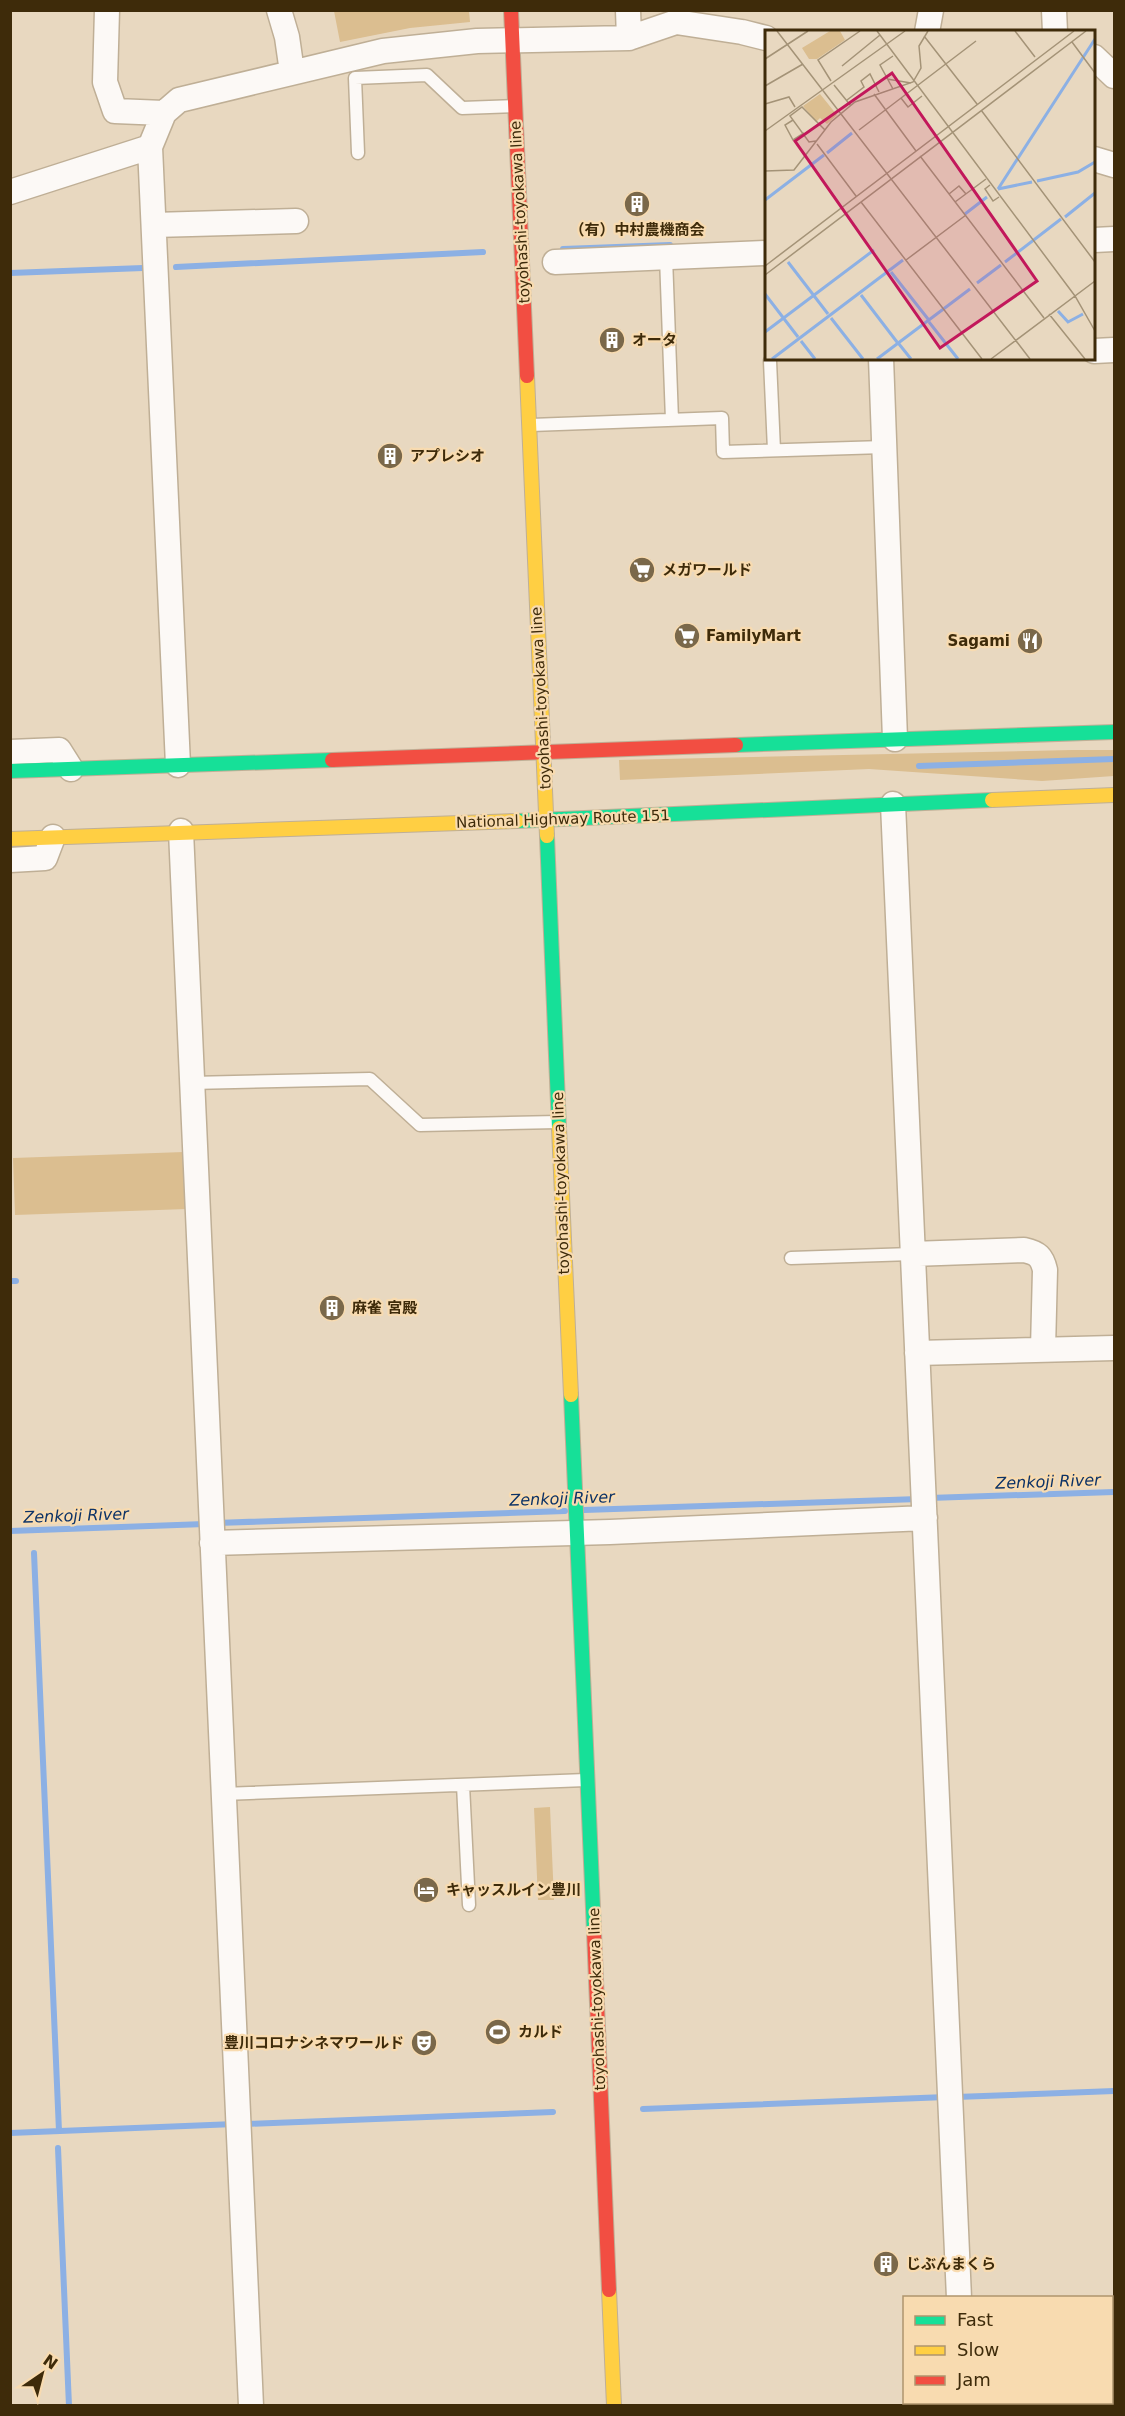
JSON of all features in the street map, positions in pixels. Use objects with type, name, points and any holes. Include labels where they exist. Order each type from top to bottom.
[{"type":"main road","name":"toyohashi-toyokawa line","points":[[511,10],[614,2406]]},
{"type":"main road","points":[[10,771],[1114,732]]},
{"type":"main road","name":"National Highway Route 151","points":[[10,838],[547,820],[1114,795]]},
{"type":"street","points":[[107,10],[105,82],[115,111],[164,113]]},
{"type":"street","points":[[279,10],[287,37],[292,72]]},
{"type":"street","points":[[628,10],[629,38]]},
{"type":"street","points":[[927,30],[931,10]]},
{"type":"street","points":[[178,765],[150,147],[164,113],[179,100],[384,51],[477,40],[629,38],[676,22],[765,38]]},
{"type":"street","points":[[1095,58],[1114,76]]},
{"type":"street","points":[[10,192],[150,147]]},
{"type":"street","points":[[1095,159],[1114,165]]},
{"type":"street","points":[[153,225],[296,221]]},
{"type":"street","points":[[1095,240],[1114,239]]},
{"type":"street","points":[[555,262],[765,253]]},
{"type":"street","points":[[1095,351],[1114,350]]},
{"type":"street","points":[[881,360],[895,739]]},
{"type":"street","points":[[10,752],[60,750],[72,769]]},
{"type":"street","points":[[893,804],[959,2296]]},
{"type":"street","points":[[181,831],[251,2406]]},
{"type":"street","points":[[10,860],[45,858],[53,837]]},
{"type":"street","points":[[912,1254],[1024,1250],[1036,1253],[1042,1259],[1045,1270],[1043,1349]]},
{"type":"street","points":[[917,1353],[1114,1347]]},
{"type":"street","points":[[211,1530],[576,1527],[924,1502]]},
{"type":"lane","points":[[358,153],[355,78],[427,75],[462,108],[515,106]]},
{"type":"lane","points":[[666,257],[672,420]]},
{"type":"lane","points":[[770,360],[774,450]]},
{"type":"lane","points":[[530,425],[722,418],[723,452],[884,447]]},
{"type":"lane","points":[[191,1083],[370,1079],[420,1125],[559,1122]]},
{"type":"lane","points":[[791,1258],[912,1254]]},
{"type":"lane","points":[[224,1794],[587,1780]]},
{"type":"lane","points":[[463,1785],[469,1905]]},
{"type":"shaded area","points":[[334,11],[469,11],[470,22],[410,28],[340,42]]},
{"type":"shaded area","points":[[1114,750],[1114,776],[1042,781],[869,769],[620,780],[619,760]]},
{"type":"shaded area","points":[[184,1152],[187,1209],[15,1215],[13,1158]]},
{"type":"shaded area","points":[[550,1807],[554,1900],[538,1900],[534,1808]]},
{"type":"waterway","points":[[563,249],[670,245]]},
{"type":"waterway","points":[[176,267],[483,252]]},
{"type":"waterway","points":[[10,273],[143,268]]},
{"type":"waterway","points":[[919,766],[1114,759]]},
{"type":"waterway","points":[[10,1281],[16,1281]]},
{"type":"waterway","name":"Zenkoji River","points":[[929,1498],[1114,1492]]},
{"type":"waterway","name":"Zenkoji River","points":[[584,1510],[919,1499]]},
{"type":"waterway","name":"Zenkoji River","points":[[216,1523],[565,1511]]},
{"type":"waterway","name":"Zenkoji River","points":[[10,1531],[205,1524]]},
{"type":"waterway","points":[[34,1553],[59,2131]]},
{"type":"waterway","points":[[956,2097],[1114,2091]]},
{"type":"waterway","points":[[643,2109],[946,2097]]},
{"type":"waterway","points":[[245,2124],[553,2112]]},
{"type":"waterway","points":[[10,2133],[235,2124]]},
{"type":"waterway","points":[[58,2148],[69,2406]]},
{"type":"traffic: fast","points":[[736,745],[1114,732]]},
{"type":"traffic: fast","points":[[10,771],[332,760]]},
{"type":"traffic: fast","points":[[517,821],[992,800]]},
{"type":"traffic: fast","points":[[547,836],[559,1128]]},
{"type":"traffic: fast","points":[[571,1395],[594,1932]]},
{"type":"traffic: slow","points":[[527,376],[547,836]]},
{"type":"traffic: slow","points":[[992,800],[1114,795]]},
{"type":"traffic: slow","points":[[10,839],[517,821]]},
{"type":"traffic: slow","points":[[559,1128],[571,1395]]},
{"type":"traffic: slow","points":[[609,2290],[614,2406]]},
{"type":"traffic: jam","points":[[511,10],[527,376]]},
{"type":"traffic: jam","points":[[332,760],[736,745]]},
{"type":"traffic: jam","points":[[594,1932],[609,2290]]},
{"type":"place","name":"（有）中村農機商会","points":[[637,204]]},
{"type":"place","name":"オータ","points":[[612,340]]},
{"type":"place","name":"アプレシオ","points":[[390,456]]},
{"type":"place","name":"メガワールド","points":[[642,570]]},
{"type":"place","name":"FamilyMart","points":[[687,636]]},
{"type":"place","name":"Sagami","points":[[1030,641]]},
{"type":"place","name":"麻雀 宮殿","points":[[332,1308]]},
{"type":"place","name":"キャッスルイン豊川","points":[[426,1890]]},
{"type":"place","name":"カルド","points":[[498,2032]]},
{"type":"place","name":"豊川コロナシネマワールド","points":[[424,2043]]},
{"type":"place","name":"じぶんまくら","points":[[886,2264]]}]
